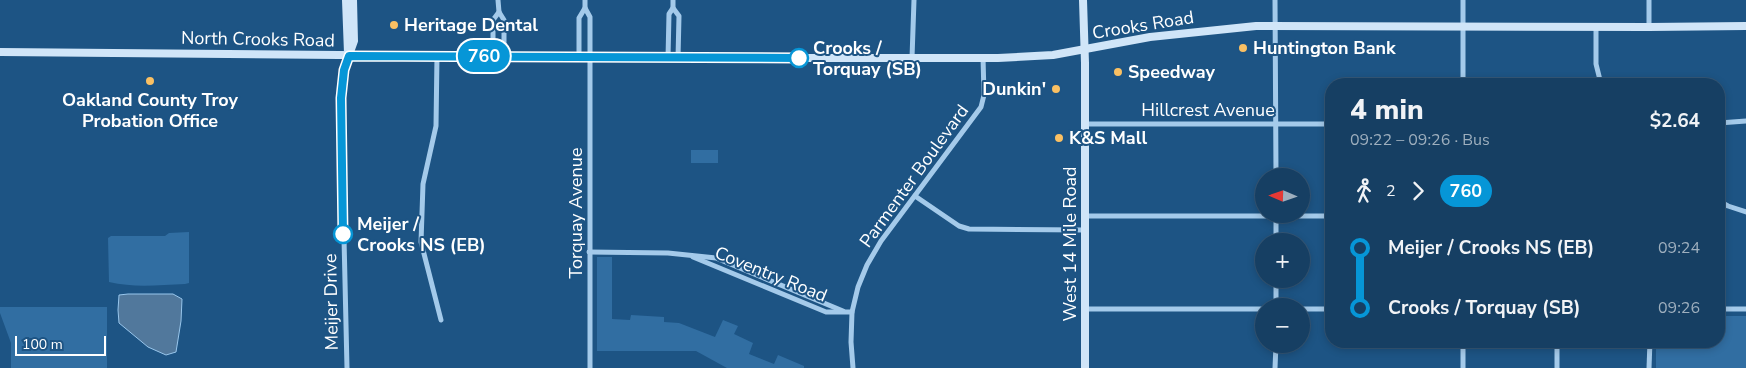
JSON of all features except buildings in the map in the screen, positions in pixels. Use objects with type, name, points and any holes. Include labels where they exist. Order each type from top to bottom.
[{"type":"main road","points":[[346,0],[349,56]]},
{"type":"main road","points":[[349,56],[354,41],[353,0]]},
{"type":"main road","name":"West 14 Mile Road","points":[[1083,0],[1085,49],[1085,368]]},
{"type":"main road","name":"Crooks Road","points":[[1085,49],[1150,37],[1216,29],[1275,26],[1649,28],[1746,26]]},
{"type":"main road","name":"North Crooks Road","points":[[0,52],[349,56],[912,58],[1030,57],[1085,49]]},
{"type":"street","points":[[498,0],[499,12],[504,20],[504,56]]},
{"type":"street","points":[[579,57],[579,18],[585,8],[585,0]]},
{"type":"street","points":[[673,0],[678,16],[678,58]]},
{"type":"street","points":[[912,58],[914,0]]},
{"type":"street","points":[[1275,0],[1276,168]]},
{"type":"street","points":[[1462,78],[1463,0]]},
{"type":"street","points":[[1649,0],[1649,28]]},
{"type":"street","name":"Torquay Avenue","points":[[585,8],[590,17],[590,368]]},
{"type":"street","points":[[668,58],[669,14],[674,8]]},
{"type":"street","points":[[493,56],[493,20],[499,12]]},
{"type":"street","points":[[1596,27],[1596,64],[1600,78]]},
{"type":"street","name":"Meijer Drive","points":[[347,368],[341,108],[343,81],[349,56]]},
{"type":"street","points":[[437,56],[436,126],[423,184],[421,242],[441,320]]},
{"type":"street","name":"Parmenter Boulevard","points":[[853,368],[851,342],[852,312],[858,287],[874,253],[980,107],[984,95],[983,57]]},
{"type":"street","points":[[1725,122],[1746,121]]},
{"type":"street","name":"Hillcrest Avenue","points":[[1085,124],[1325,124]]},
{"type":"street","points":[[916,196],[960,226],[969,229],[1085,230]]},
{"type":"street","points":[[1725,204],[1746,212]]},
{"type":"street","points":[[1085,216],[1255,215]]},
{"type":"street","points":[[1310,216],[1325,216]]},
{"type":"street","name":"Coventry Road","points":[[589,252],[668,252],[716,258],[844,311]]},
{"type":"street","name":"Coventry Road","points":[[690,255],[818,309],[830,313],[852,312]]},
{"type":"street","points":[[1086,309],[1255,309]]},
{"type":"street","points":[[1310,309],[1325,309]]},
{"type":"street","points":[[1725,309],[1746,309]]},
{"type":"street","points":[[1463,348],[1463,368]]},
{"type":"street","points":[[1557,348],[1557,368]]},
{"type":"street","points":[[1650,348],[1650,368]]},
{"type":"street","points":[[1276,353],[1276,368]]},
{"type":"shaded area","points":[[691,150],[718,150],[718,163],[691,163]]},
{"type":"shaded area","points":[[189,232],[189,283],[137,286],[109,282],[108,238],[111,236],[165,236],[169,233]]},
{"type":"shaded area","points":[[597,257],[612,257],[612,319],[630,320],[631,315],[664,317],[664,322],[679,323],[715,337],[723,320],[738,326],[734,334],[753,343],[749,354],[774,364],[778,355],[804,366],[804,368],[727,368],[696,351],[597,351]]},
{"type":"shaded area","points":[[173,294],[182,299],[176,352],[166,355],[148,347],[119,323],[119,295]]},
{"type":"shaded area","points":[[0,307],[107,307],[107,368],[11,368],[11,343],[0,313]]},
{"type":"shaded area","points":[[1725,316],[1746,316],[1746,368],[1656,368],[1656,348],[1725,348]]},
{"type":"bus line","name":"760","points":[[343,234],[341,98],[344,70],[349,56],[799,58]]},
{"type":"place","name":"Heritage Dental","points":[[394,25]]},
{"type":"place","name":"Huntington Bank","points":[[1243,48]]},
{"type":"place","name":"Crooks / Torquay (SB)","points":[[799,58]]},
{"type":"place","name":"Speedway","points":[[1118,72]]},
{"type":"place","name":"Oakland County Troy Probation Office","points":[[150,81]]},
{"type":"place","name":"Dunkin'","points":[[1056,89]]},
{"type":"place","name":"K&S Mall","points":[[1059,138]]},
{"type":"place","name":"Meijer / Crooks NS (EB)","points":[[343,234]]}]
